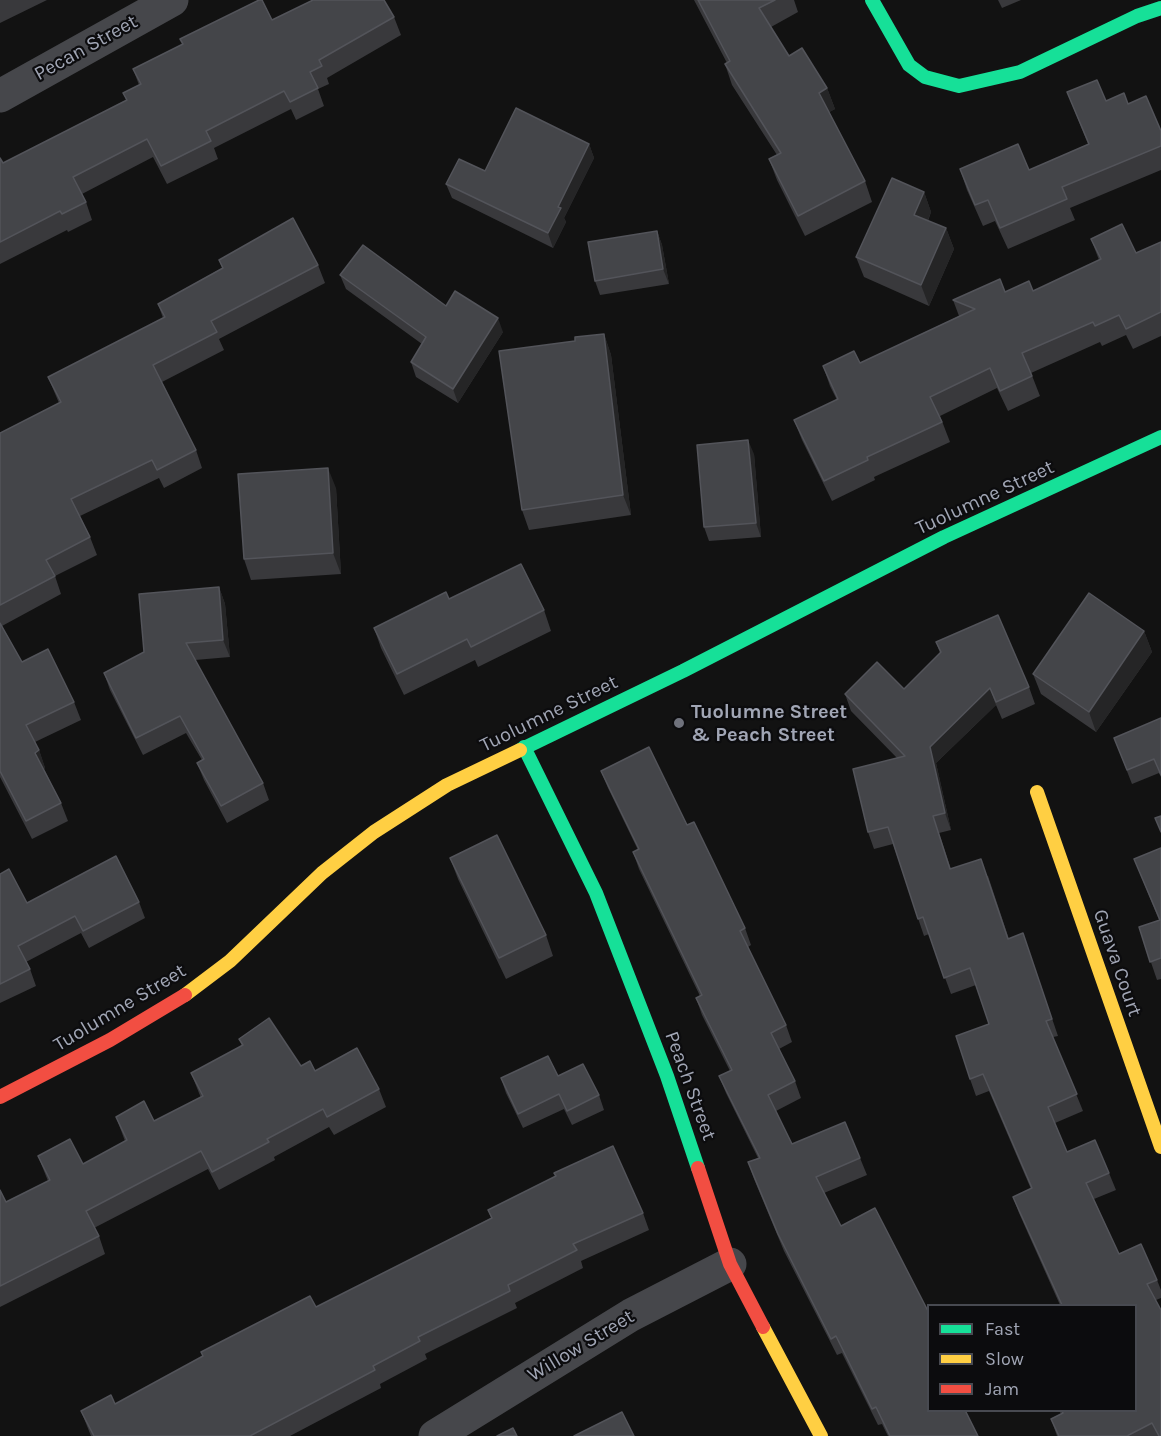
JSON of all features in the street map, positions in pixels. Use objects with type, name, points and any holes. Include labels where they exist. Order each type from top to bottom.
[{"type":"street","name":"Pecan Street","points":[[0,96],[172,0]]},
{"type":"street","points":[[872,0],[909,65],[925,77],[959,86],[1020,72],[1137,16],[1161,8]]},
{"type":"street","name":"Tuolumne Street","points":[[0,1096],[110,1040],[175,1003],[230,961],[322,873],[374,832],[447,785],[683,670],[945,537],[1161,437]]},
{"type":"street","name":"Peach Street","points":[[524,747],[596,893],[668,1076],[730,1264],[821,1436]]},
{"type":"street","name":"Guava Court","points":[[1037,792],[1161,1147]]},
{"type":"street","name":"Willow Street","points":[[435,1436],[631,1315],[730,1264]]},
{"type":"building","points":[[262,0],[272,20],[313,0],[384,0],[394,17],[319,60],[322,66],[310,72],[318,88],[290,102],[284,91],[206,131],[211,141],[161,166],[147,139],[73,177],[86,202],[62,214],[60,211],[0,242],[0,158],[3,163],[127,100],[123,93],[141,84],[133,69],[183,44],[180,39]]},
{"type":"building","points":[[698,0],[775,0],[759,8],[789,56],[802,48],[827,88],[819,93],[865,181],[798,216],[769,159],[781,153],[725,64],[730,61]]},
{"type":"building","points":[[1097,80],[1106,101],[1124,93],[1128,104],[1146,96],[1161,131],[1161,146],[1062,187],[1067,199],[1000,228],[988,200],[975,205],[960,169],[1018,144],[1029,170],[1089,144],[1067,92]]},
{"type":"building","points":[[516,108],[589,144],[548,233],[446,184],[459,159],[485,171]]},
{"type":"building","points":[[892,178],[924,192],[914,215],[946,228],[921,285],[856,257]]},
{"type":"building","points":[[293,218],[318,265],[211,321],[217,332],[153,365],[196,450],[157,470],[152,460],[71,499],[90,537],[46,560],[55,576],[0,605],[0,433],[61,402],[48,377],[165,317],[158,304],[223,268],[219,260]]},
{"type":"building","points":[[1122,224],[1136,253],[1161,242],[1161,312],[1126,329],[1119,315],[1095,326],[1093,322],[1022,353],[1032,376],[1000,391],[990,368],[930,397],[942,422],[867,457],[868,460],[824,481],[794,420],[838,399],[823,366],[854,351],[860,363],[975,309],[953,300],[1000,279],[1005,292],[1029,281],[1033,291],[1101,259],[1091,239]]},
{"type":"building","points":[[657,231],[663,269],[595,281],[588,242]]},
{"type":"building","points":[[363,245],[446,306],[455,291],[498,318],[453,389],[411,362],[426,337],[340,275]]},
{"type":"building","points":[[604,334],[623,495],[522,510],[499,351],[575,341],[575,337]]},
{"type":"building","points":[[748,440],[756,523],[704,527],[697,445]]},
{"type":"building","points":[[328,468],[333,553],[244,559],[238,474]]},
{"type":"building","points":[[521,564],[544,610],[471,647],[467,639],[397,674],[374,628],[446,592],[449,599]]},
{"type":"building","points":[[219,587],[223,640],[186,643],[263,783],[221,806],[197,763],[204,759],[180,716],[136,738],[104,673],[144,652],[139,594]]},
{"type":"building","points":[[1089,593],[1144,631],[1089,712],[1033,674]]},
{"type":"building","points":[[998,615],[1029,687],[996,702],[990,688],[930,747],[945,813],[933,816],[950,869],[981,859],[1008,939],[1023,933],[1052,1019],[1046,1021],[1077,1094],[1048,1107],[1067,1152],[1095,1140],[1109,1173],[1086,1183],[1119,1254],[1141,1244],[1157,1280],[1147,1284],[1161,1310],[1161,1436],[1152,1423],[1127,1436],[1059,1436],[1051,1419],[1063,1412],[1137,1412],[1137,1304],[1062,1304],[1013,1197],[1032,1188],[983,1074],[970,1079],[956,1036],[989,1024],[970,968],[944,978],[923,917],[918,919],[888,827],[868,832],[853,769],[905,756],[845,694],[877,662],[904,689],[941,652],[936,642]]},
{"type":"building","points":[[0,623],[22,662],[48,649],[74,702],[26,725],[39,750],[35,753],[61,803],[26,821],[0,771]]},
{"type":"building","points":[[1161,718],[1161,775],[1154,759],[1127,770],[1114,738]]},
{"type":"building","points":[[649,747],[687,825],[694,822],[745,928],[740,931],[786,1025],[771,1033],[795,1081],[768,1095],[792,1144],[845,1122],[860,1158],[816,1177],[841,1226],[875,1208],[927,1309],[927,1412],[966,1412],[978,1436],[890,1436],[876,1407],[872,1409],[836,1336],[831,1339],[778,1234],[748,1162],[760,1158],[719,1076],[732,1070],[696,998],[702,995],[633,852],[639,849],[601,771]]},
{"type":"building","points":[[1161,816],[1161,832],[1155,818]]},
{"type":"building","points":[[497,835],[546,935],[499,958],[450,858]]},
{"type":"building","points":[[1161,848],[1161,958],[1150,962],[1139,927],[1160,920],[1134,859]]},
{"type":"building","points":[[116,856],[139,902],[83,931],[75,916],[18,946],[30,969],[0,984],[0,874],[9,869],[27,903]]},
{"type":"building","points":[[269,1018],[301,1066],[310,1061],[315,1071],[357,1048],[379,1089],[327,1117],[323,1109],[267,1139],[269,1142],[212,1172],[201,1151],[86,1211],[99,1236],[0,1286],[0,1190],[6,1202],[50,1180],[38,1156],[70,1139],[83,1164],[127,1140],[116,1117],[144,1101],[154,1121],[203,1096],[191,1073],[243,1045],[239,1039]]},
{"type":"building","points":[[548,1056],[558,1076],[583,1064],[599,1095],[567,1111],[559,1094],[518,1114],[501,1078]]},
{"type":"building","points":[[613,1146],[643,1213],[573,1244],[577,1250],[508,1285],[510,1291],[418,1337],[420,1341],[373,1366],[375,1370],[250,1436],[94,1436],[81,1411],[111,1395],[115,1404],[203,1356],[201,1352],[310,1296],[316,1307],[492,1218],[488,1210],[556,1176],[554,1173]]},
{"type":"building","points":[[622,1412],[634,1436],[574,1436]]},
{"type":"building","points":[[513,1428],[517,1436],[497,1436]]},
{"type":"traffic: fast","points":[[872,0],[909,65],[925,77],[959,86],[1020,72],[1137,16],[1161,8]]},
{"type":"traffic: fast","points":[[520,750],[683,671],[944,537],[1161,437]]},
{"type":"traffic: fast","points":[[524,747],[596,893],[667,1076],[698,1168]]},
{"type":"traffic: slow","points":[[185,995],[230,961],[322,873],[374,832],[447,785],[520,750]]},
{"type":"traffic: slow","points":[[1037,792],[1161,1147]]},
{"type":"traffic: slow","points":[[763,1327],[821,1436]]},
{"type":"traffic: jam","points":[[0,1097],[110,1040],[185,995]]},
{"type":"traffic: jam","points":[[698,1168],[730,1264],[763,1327]]},
{"type":"place","name":"Tuolumne Street & Peach Street","points":[[679,723]]}]
